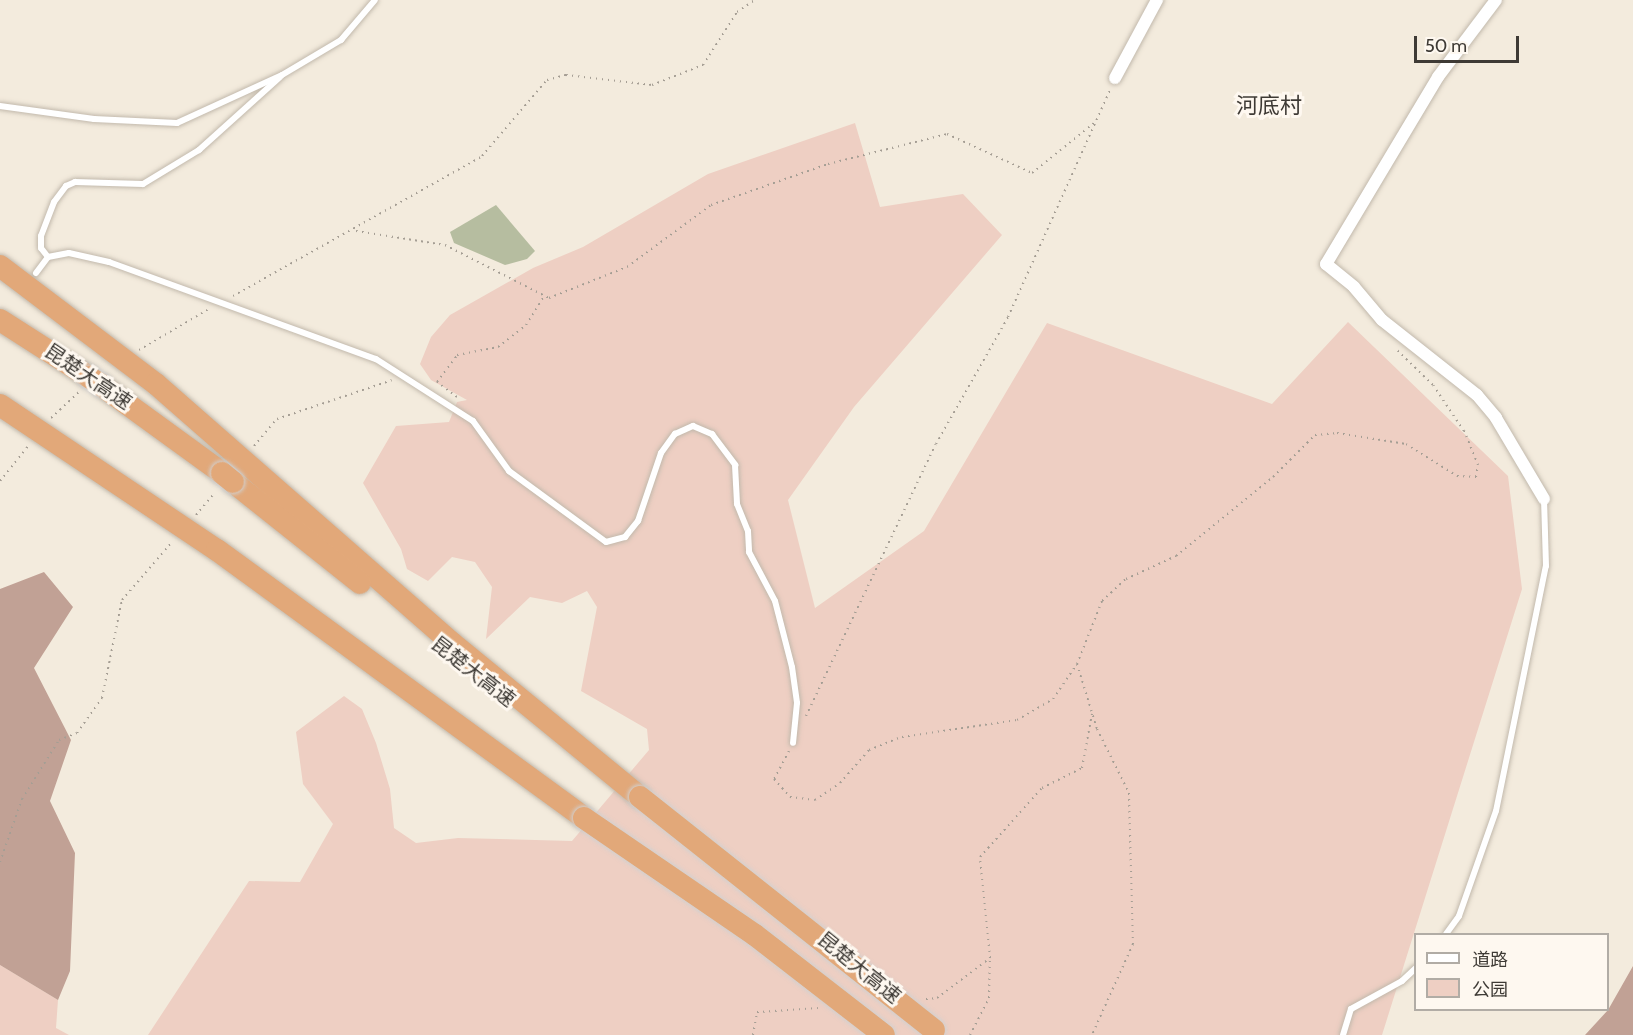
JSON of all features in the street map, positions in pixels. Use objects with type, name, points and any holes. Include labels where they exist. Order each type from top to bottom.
[{"type":"highway","points":[[0,266],[156,384],[452,643],[640,797]]},
{"type":"highway","name":"昆楚大高速","points":[[0,320],[95,380],[524,713],[640,797],[937,1033]]},
{"type":"highway","name":"昆楚大高速","points":[[0,405],[217,550],[584,818],[755,935],[884,1035]]},
{"type":"street","points":[[1115,78],[1157,0]]},
{"type":"street","points":[[1496,0],[1438,77],[1326,264],[1354,287],[1382,320],[1477,395],[1497,418],[1544,499]]},
{"type":"lane","points":[[0,106],[94,119],[177,123],[282,75],[341,40],[375,0]]},
{"type":"lane","points":[[282,75],[199,150],[143,184],[75,182],[66,186],[54,202],[41,236],[40,248],[48,257],[88,256],[225,301],[376,359],[444,406],[473,421],[508,471],[606,542],[625,537],[638,521],[661,453],[675,434],[693,426],[712,434],[735,465],[736,504],[748,531],[748,552],[775,601],[792,667],[797,703],[793,743]]},
{"type":"lane","points":[[36,273],[48,257]]},
{"type":"lane","points":[[1447,933],[1459,916],[1496,811],[1546,566],[1544,499]]},
{"type":"lane","points":[[1343,1035],[1351,1009],[1402,981],[1414,970]]},
{"type":"path","points":[[132,355],[225,301],[356,231],[482,156],[547,80],[566,75],[652,85],[703,65],[737,12],[755,0]]},
{"type":"path","points":[[1115,78],[1008,317],[936,444],[774,779],[790,797],[815,800],[840,783],[869,750],[891,741],[1017,720],[1053,699],[1077,664],[1102,601],[1126,579],[1176,556],[1273,477],[1315,435],[1337,433],[1406,444],[1457,476],[1476,477],[1478,465],[1464,431],[1432,385],[1391,344]]},
{"type":"path","points":[[356,231],[445,245],[549,298],[627,267],[711,205],[828,164],[947,134],[1032,173],[1096,122]]},
{"type":"path","points":[[444,406],[460,399],[437,382],[457,355],[498,347],[526,325],[544,296]]},
{"type":"path","points":[[249,452],[277,419],[403,376]]},
{"type":"path","points":[[0,481],[34,438]]},
{"type":"path","points":[[190,520],[226,480]]},
{"type":"path","points":[[0,862],[22,799],[59,740],[76,734],[102,698],[122,600],[178,535]]},
{"type":"path","points":[[1077,664],[1092,714],[1130,793],[1133,944],[1092,1035]]},
{"type":"path","points":[[970,1035],[989,998],[990,958],[980,857],[1042,788],[1082,768],[1092,714]]},
{"type":"path","points":[[925,999],[937,998],[990,958]]},
{"type":"path","points":[[753,1035],[757,1012],[829,1007]]},
{"type":"green space","points":[[855,123],[880,207],[963,194],[1002,235],[854,407],[788,500],[815,608],[924,531],[1047,323],[1272,404],[1348,322],[1508,476],[1522,589],[1382,1035],[148,1035],[249,881],[300,882],[333,824],[303,784],[296,732],[344,696],[362,709],[376,743],[390,789],[394,828],[416,843],[458,838],[572,841],[649,750],[647,729],[581,691],[597,607],[587,591],[562,603],[530,597],[486,639],[492,587],[475,562],[452,557],[428,581],[407,569],[401,549],[363,483],[396,426],[449,422],[457,402],[467,400],[431,380],[420,364],[431,337],[450,315],[533,268],[583,247],[708,174]]},
{"type":"green space","points":[[0,965],[58,1000],[56,1028],[69,1035],[0,1035]]},
{"type":"shaded area","points":[[496,205],[535,251],[527,259],[505,265],[454,243],[450,232]]},
{"type":"shaded area","points":[[44,572],[73,607],[34,668],[71,740],[50,801],[75,853],[70,971],[58,1000],[0,965],[0,589]]},
{"type":"shaded area","points":[[1633,966],[1633,1035],[1585,1035],[1609,1011]]},
{"type":"district","name":"河底村","points":[[1269,106]]}]
